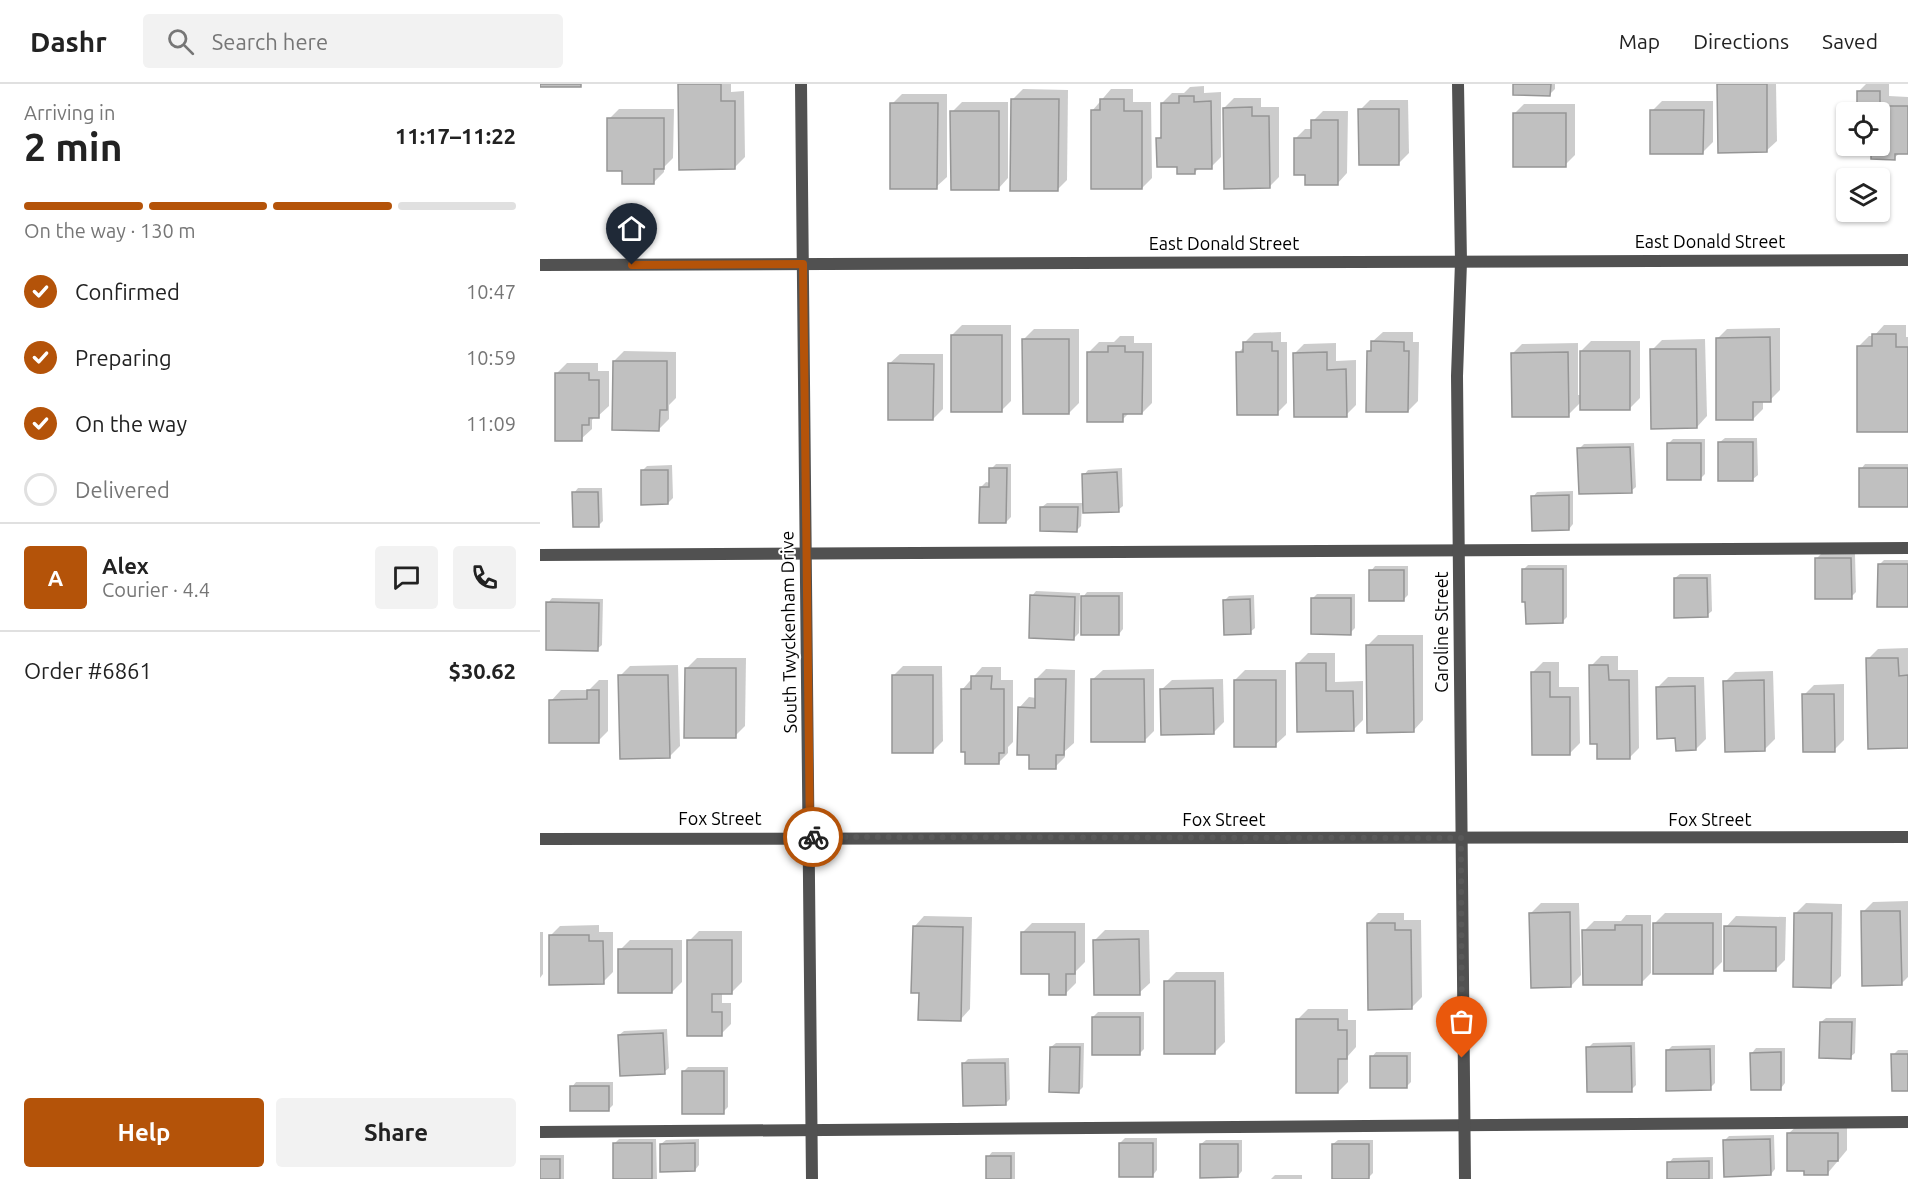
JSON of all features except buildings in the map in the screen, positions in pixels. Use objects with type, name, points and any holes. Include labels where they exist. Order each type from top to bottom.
[{"type":"street","name":"South Twyckenham Drive","points":[[801,84],[812,1179]]},
{"type":"street","name":"Caroline Street","points":[[1458,84],[1461,262],[1457,376],[1465,1179]]},
{"type":"street","name":"East Donald Street","points":[[540,265],[1908,260]]},
{"type":"street","points":[[540,555],[1908,548]]},
{"type":"street","name":"Fox Street","points":[[540,839],[1908,837]]},
{"type":"street","points":[[540,1131],[1908,1122]]},
{"type":"way so far","points":[[813,837],[1461,838],[1462,1058]]},
{"type":"route","points":[[632,265],[803,264],[810,837],[813,837]]}]
